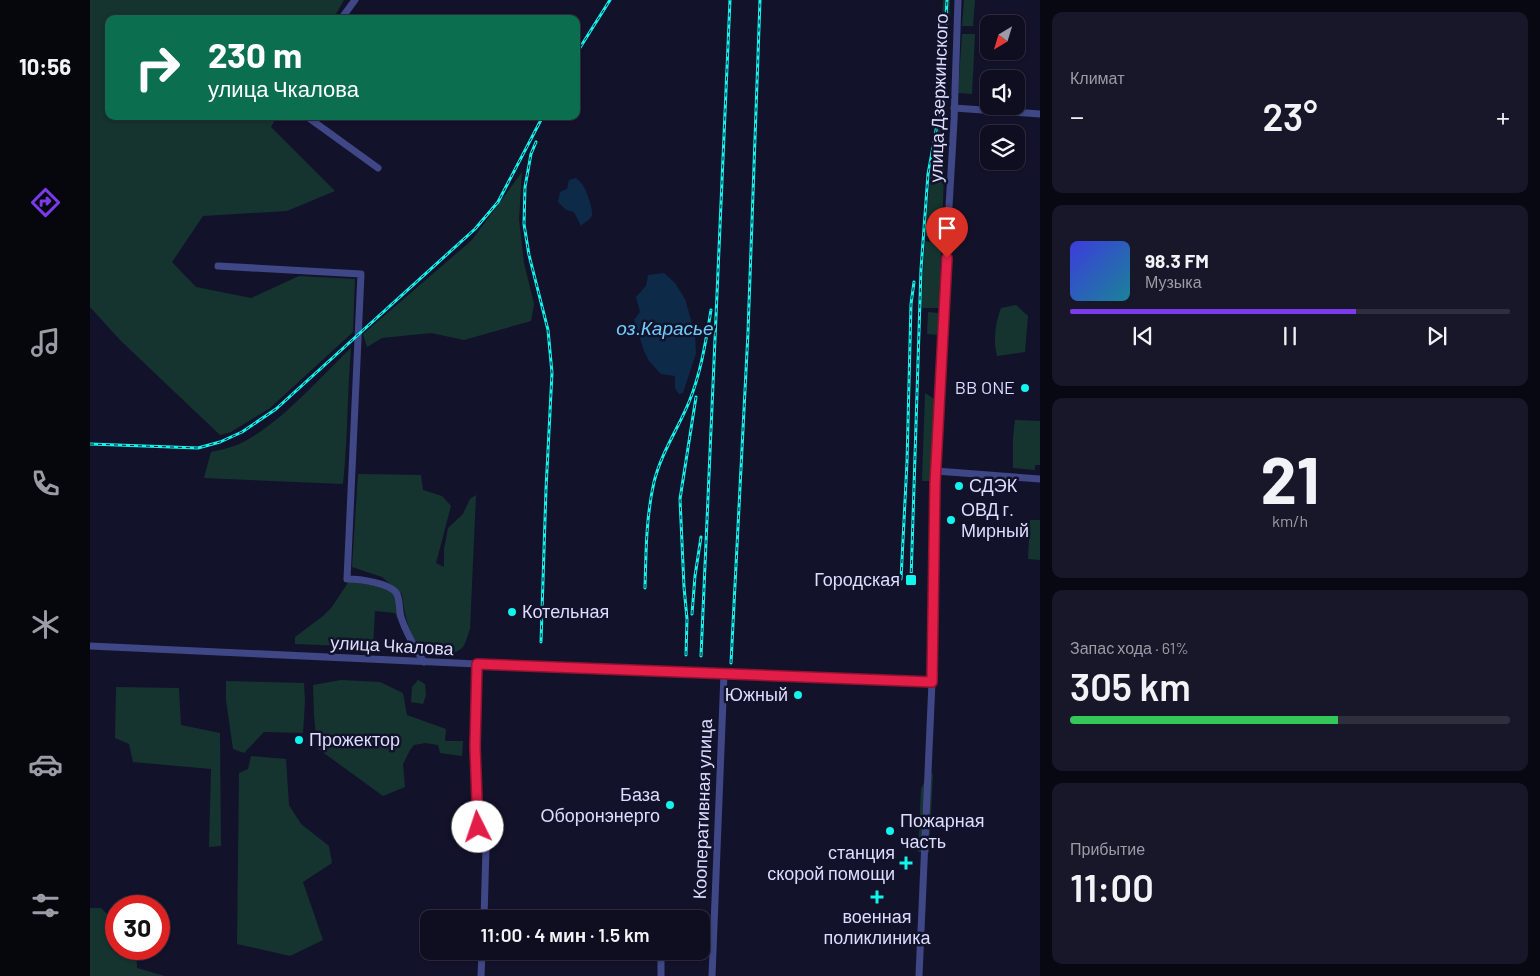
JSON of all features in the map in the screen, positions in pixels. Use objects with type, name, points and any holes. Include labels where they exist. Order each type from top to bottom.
[{"type":"street","points":[[344,15],[355,0]]},
{"type":"street","name":"улица Дзержинского","points":[[919,976],[932,682],[936,471],[958,0]]},
{"type":"street","points":[[954,108],[1040,114]]},
{"type":"street","points":[[312,120],[378,168]]},
{"type":"street","points":[[218,266],[361,274],[347,579],[358,579],[390,587],[397,594],[401,618],[424,662]]},
{"type":"street","points":[[936,471],[1040,479]]},
{"type":"street","name":"улица Чкалова","points":[[90,646],[424,662],[932,682]]},
{"type":"street","points":[[477,664],[476,799],[479,837],[486,847],[484,910]]},
{"type":"street","name":"Кооперативная улица","points":[[712,976],[724,674]]},
{"type":"street","points":[[481,976],[482,960]]},
{"type":"street","points":[[661,960],[661,976]]},
{"type":"green space","points":[[90,0],[344,0],[335,15],[105,15],[105,120],[275,120],[271,127],[335,191],[287,211],[203,216],[172,262],[196,287],[251,298],[299,276],[355,279],[353,332],[270,408],[231,432],[220,435],[120,340],[90,307]]},
{"type":"green space","points":[[943,0],[950,0],[946,112],[937,109]]},
{"type":"green space","points":[[964,0],[975,0],[973,26],[962,26]]},
{"type":"green space","points":[[962,34],[975,34],[972,94],[958,93]]},
{"type":"green space","points":[[940,118],[946,121],[939,308],[921,308],[925,241],[930,242],[931,237],[925,236],[931,168]]},
{"type":"green space","points":[[522,172],[519,219],[524,263],[534,304],[531,321],[464,340],[431,333],[382,338],[367,347],[363,334],[472,240]]},
{"type":"green space","points":[[1016,305],[1028,316],[1025,352],[997,356],[995,332],[1001,308]]},
{"type":"green space","points":[[928,312],[938,313],[938,335],[927,334]]},
{"type":"green space","points":[[351,348],[343,484],[204,478],[211,452],[237,445],[253,437],[268,426],[297,401]]},
{"type":"green space","points":[[925,393],[934,399],[931,481],[922,481]]},
{"type":"green space","points":[[1015,420],[1040,421],[1040,465],[1035,465],[1035,470],[1013,468]]},
{"type":"green space","points":[[358,474],[421,475],[423,490],[442,496],[451,506],[436,563],[444,567],[444,549],[448,528],[463,514],[470,499],[476,495],[470,629],[463,647],[458,651],[452,654],[433,656],[421,651],[409,627],[402,594],[382,577],[352,567]]},
{"type":"green space","points":[[1030,520],[1040,520],[1040,560],[1028,559]]},
{"type":"green space","points":[[349,581],[388,588],[396,595],[400,618],[397,618],[395,613],[375,611],[373,647],[295,644],[295,637],[332,607]]},
{"type":"green space","points":[[341,680],[380,682],[403,693],[407,715],[446,729],[445,741],[463,741],[462,756],[440,753],[438,745],[425,743],[414,745],[403,764],[405,787],[383,796],[317,748],[313,685]]},
{"type":"green space","points":[[418,680],[425,684],[426,695],[423,704],[411,702],[412,687]]},
{"type":"green space","points":[[226,681],[304,683],[303,733],[264,732],[244,753],[233,749],[226,700]]},
{"type":"green space","points":[[116,687],[179,688],[181,725],[220,733],[221,846],[209,847],[211,769],[133,762],[129,744],[115,738]]},
{"type":"green space","points":[[251,756],[286,759],[289,805],[301,824],[329,846],[332,863],[303,882],[323,940],[290,956],[237,944],[239,773],[248,769]]},
{"type":"green space","points":[[930,773],[933,774],[929,853],[918,852],[921,788]]},
{"type":"green space","points":[[90,908],[101,908],[105,912],[105,960],[137,960],[137,968],[165,976],[90,976]]},
{"type":"water","points":[[576,178],[585,190],[592,212],[590,218],[581,226],[574,212],[566,210],[558,202],[560,192],[567,189],[569,180]]},
{"type":"water","name":"оз.Карасье","points":[[664,273],[675,283],[685,299],[695,334],[696,353],[683,393],[679,394],[675,388],[675,376],[661,374],[649,361],[634,320],[640,312],[636,297],[646,286],[648,275]]},
{"type":"railway","points":[[580,48],[610,0]]},
{"type":"railway","points":[[701,656],[730,0]]},
{"type":"railway","points":[[731,663],[748,332],[760,0]]},
{"type":"railway","points":[[911,580],[921,269],[928,174],[941,103],[947,0]]},
{"type":"railway","points":[[90,444],[198,448],[220,442],[242,432],[276,409],[475,229],[498,202],[541,120]]},
{"type":"railway","points":[[536,142],[531,154],[525,187],[524,224],[529,255],[548,330],[552,373],[541,642]]},
{"type":"railway","points":[[901,579],[907,462],[911,304],[914,282]]},
{"type":"railway","points":[[645,588],[648,522],[654,482],[661,461],[685,412],[697,380],[711,310]]},
{"type":"railway","points":[[686,655],[687,619],[680,499],[696,397]]},
{"type":"railway","points":[[692,614],[701,537]]},
{"type":"place","name":"BB ONE","points":[[1025,388]]},
{"type":"place","name":"СДЭК","points":[[959,486]]},
{"type":"place","name":"ОВД г. Мирный","points":[[951,520]]},
{"type":"place","name":"Городская","points":[[911,580]]},
{"type":"place","name":"Котельная","points":[[512,612]]},
{"type":"place","name":"Южный","points":[[798,695]]},
{"type":"place","name":"Прожектор","points":[[299,740]]},
{"type":"place","name":"База Оборонэнерго","points":[[670,805]]},
{"type":"place","name":"Пожарная часть","points":[[890,831]]},
{"type":"place","name":"станция скорой помощи","points":[[906,863]]},
{"type":"place","name":"военная поликлиника","points":[[877,897]]},
{"type":"route","points":[[478,827],[475,747],[477,664],[932,682],[935,484],[947,258]]}]
